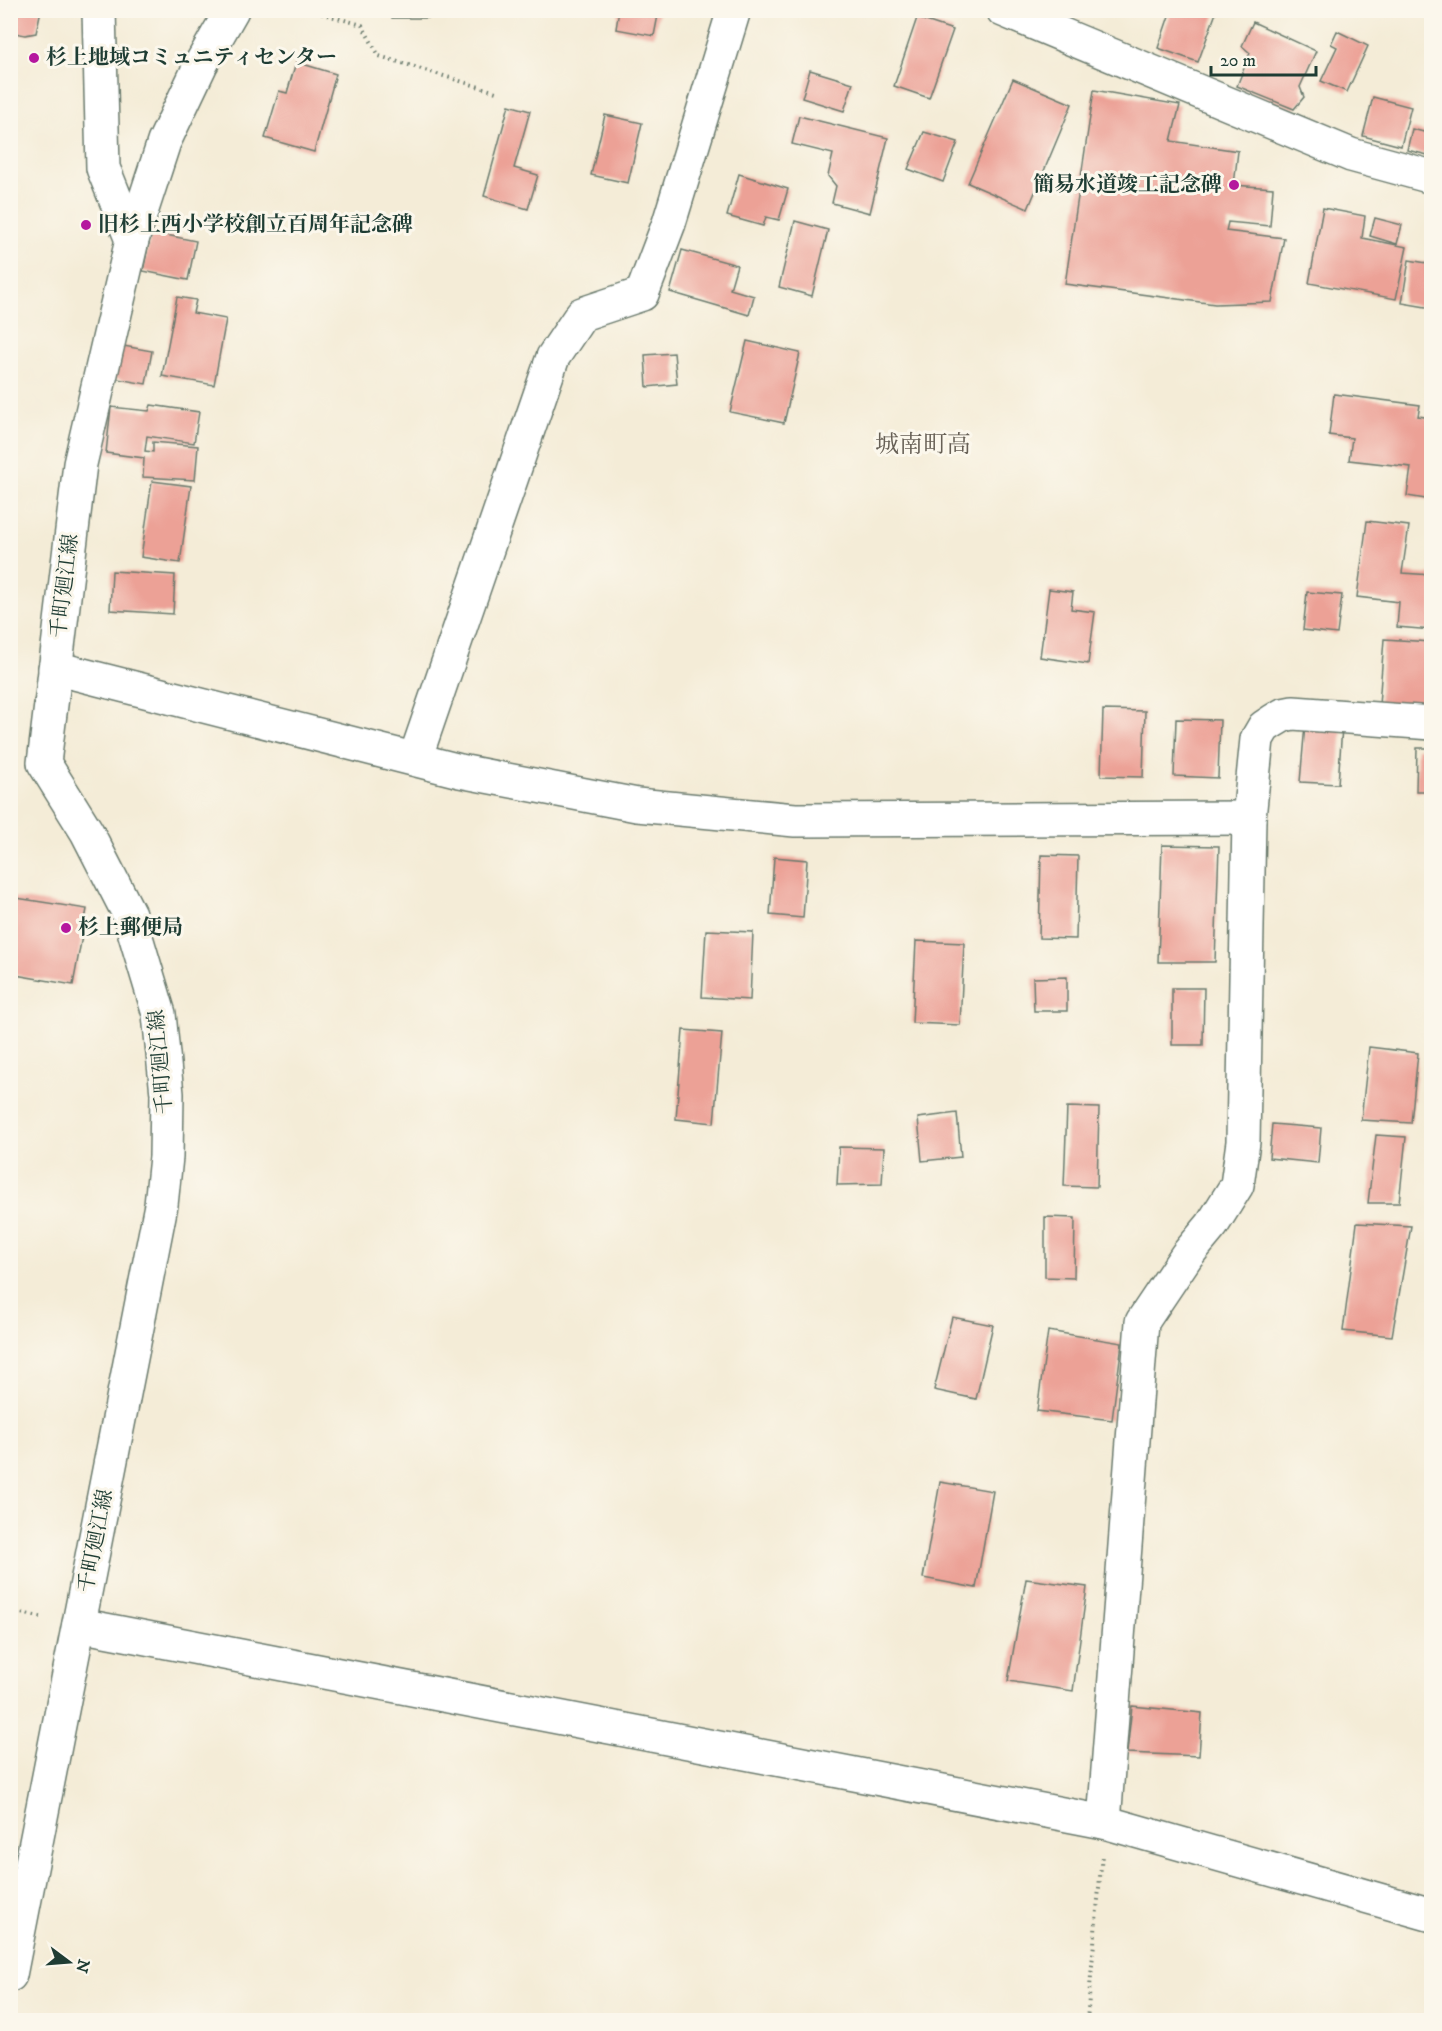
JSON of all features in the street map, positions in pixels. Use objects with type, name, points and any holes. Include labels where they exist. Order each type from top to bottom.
[{"type":"street","points":[[99,10],[103,168],[132,240]]},
{"type":"street","name":"千町廻江線","points":[[10,1975],[161,1205],[166,1157],[167,1094],[159,1014],[129,914],[87,832],[44,763],[80,464],[132,240],[164,142],[201,64],[232,10]]},
{"type":"street","points":[[415,759],[553,357],[582,314],[642,294],[669,223],[734,10]]},
{"type":"street","points":[[1003,10],[1351,155],[1431,177]]},
{"type":"street","points":[[55,668],[460,771],[637,806],[795,819],[1249,818]]},
{"type":"street","points":[[1104,1822],[1142,1322],[1187,1255],[1212,1225],[1237,1185],[1243,1142],[1249,818],[1257,739],[1264,728],[1278,718],[1293,713],[1431,723]]},
{"type":"street","points":[[80,1625],[1104,1822],[1431,1915]]},
{"type":"path","points":[[310,10],[362,25],[380,56],[496,92]]},
{"type":"path","points":[[1087,2020],[1104,1822]]},
{"type":"building","points":[[10,10],[41,10],[36,33],[25,35],[10,32]]},
{"type":"building","points":[[392,10],[428,10],[428,18],[392,18]]},
{"type":"building","points":[[619,10],[659,10],[654,36],[616,29]]},
{"type":"building","points":[[1171,10],[1217,10],[1198,62],[1158,48]]},
{"type":"building","points":[[917,18],[953,30],[929,98],[894,86]]},
{"type":"building","points":[[1253,22],[1316,51],[1300,87],[1304,97],[1294,109],[1237,86],[1250,53],[1242,46]]},
{"type":"building","points":[[1337,31],[1368,46],[1347,92],[1321,81],[1337,47],[1331,44]]},
{"type":"building","points":[[296,62],[336,74],[314,152],[265,138],[279,91],[287,93]]},
{"type":"building","points":[[810,70],[853,83],[844,111],[802,98]]},
{"type":"building","points":[[1013,79],[1072,104],[1028,209],[968,183]]},
{"type":"building","points":[[1094,90],[1180,105],[1171,141],[1238,151],[1234,185],[1273,188],[1270,226],[1228,222],[1226,231],[1284,238],[1272,302],[1215,304],[1065,284]]},
{"type":"building","points":[[1373,97],[1411,107],[1401,146],[1363,136]]},
{"type":"building","points":[[509,105],[530,111],[514,168],[538,175],[528,209],[484,196]]},
{"type":"building","points":[[605,115],[642,123],[628,183],[591,175]]},
{"type":"building","points":[[799,116],[888,138],[870,213],[832,203],[836,186],[828,176],[833,154],[792,144]]},
{"type":"building","points":[[1412,129],[1432,134],[1432,156],[1407,150]]},
{"type":"building","points":[[924,132],[958,142],[943,182],[908,169]]},
{"type":"building","points":[[739,174],[788,189],[779,220],[766,217],[763,226],[727,216]]},
{"type":"building","points":[[1323,208],[1365,216],[1362,238],[1407,247],[1396,299],[1309,283]]},
{"type":"building","points":[[1375,218],[1402,225],[1397,244],[1370,236]]},
{"type":"building","points":[[795,221],[828,230],[812,296],[779,287]]},
{"type":"building","points":[[151,232],[196,241],[188,280],[143,271]]},
{"type":"building","points":[[682,250],[737,265],[730,289],[754,296],[749,315],[670,292]]},
{"type":"building","points":[[1409,260],[1432,264],[1432,308],[1402,303]]},
{"type":"building","points":[[177,297],[196,300],[193,313],[226,319],[214,385],[162,376]]},
{"type":"building","points":[[747,341],[800,353],[784,423],[730,412]]},
{"type":"building","points":[[118,345],[152,351],[146,384],[112,378]]},
{"type":"building","points":[[674,353],[677,384],[647,387],[645,355]]},
{"type":"building","points":[[1334,394],[1420,405],[1418,416],[1432,418],[1432,500],[1407,496],[1411,467],[1349,460],[1352,438],[1329,435]]},
{"type":"building","points":[[151,405],[199,412],[194,443],[147,436],[145,451],[153,452],[153,442],[198,446],[195,480],[143,477],[144,458],[106,453],[111,407],[149,411]]},
{"type":"building","points":[[152,481],[191,486],[180,563],[141,557]]},
{"type":"building","points":[[1367,521],[1409,526],[1402,573],[1432,575],[1432,630],[1397,627],[1399,602],[1357,597]]},
{"type":"building","points":[[112,571],[175,575],[173,614],[110,610]]},
{"type":"building","points":[[1049,589],[1073,592],[1071,609],[1095,612],[1088,664],[1040,657]]},
{"type":"building","points":[[1307,592],[1342,595],[1337,634],[1303,630]]},
{"type":"building","points":[[1384,639],[1431,642],[1426,708],[1379,705]]},
{"type":"building","points":[[1103,710],[1145,711],[1143,777],[1101,776]]},
{"type":"building","points":[[1176,719],[1220,720],[1218,778],[1174,776]]},
{"type":"building","points":[[1305,725],[1342,727],[1338,784],[1300,782]]},
{"type":"building","points":[[1417,748],[1432,748],[1432,791],[1416,791]]},
{"type":"building","points":[[1162,845],[1219,846],[1215,962],[1158,962]]},
{"type":"building","points":[[1041,855],[1078,856],[1076,939],[1039,938]]},
{"type":"building","points":[[774,857],[807,860],[803,918],[770,915]]},
{"type":"building","points":[[10,897],[87,909],[73,985],[10,974]]},
{"type":"building","points":[[706,930],[753,932],[750,1000],[702,997]]},
{"type":"building","points":[[916,941],[964,943],[960,1025],[912,1023]]},
{"type":"building","points":[[1067,977],[1067,1011],[1034,1011],[1033,978]]},
{"type":"building","points":[[1172,988],[1204,988],[1203,1045],[1172,1045]]},
{"type":"building","points":[[683,1030],[722,1033],[714,1123],[676,1119]]},
{"type":"building","points":[[1369,1047],[1418,1053],[1411,1123],[1361,1120]]},
{"type":"building","points":[[1067,1107],[1099,1108],[1097,1187],[1064,1186]]},
{"type":"building","points":[[957,1113],[961,1157],[922,1161],[918,1118]]},
{"type":"building","points":[[1272,1124],[1321,1128],[1318,1163],[1269,1158]]},
{"type":"building","points":[[1376,1135],[1406,1137],[1399,1203],[1368,1203]]},
{"type":"building","points":[[839,1147],[884,1148],[882,1184],[837,1185]]},
{"type":"building","points":[[1045,1217],[1075,1218],[1074,1278],[1045,1277]]},
{"type":"building","points":[[1357,1223],[1411,1226],[1392,1336],[1343,1331]]},
{"type":"building","points":[[952,1317],[993,1325],[976,1399],[934,1390]]},
{"type":"building","points":[[1048,1331],[1122,1343],[1112,1420],[1037,1411]]},
{"type":"building","points":[[940,1482],[993,1491],[976,1588],[923,1578]]},
{"type":"building","points":[[1026,1579],[1087,1587],[1073,1691],[1008,1681]]},
{"type":"building","points":[[1132,1706],[1202,1713],[1199,1756],[1127,1753]]},
{"type":"place","name":"杉上地域コミュニティセンター","points":[[34,58]]},
{"type":"place","name":"簡易水道竣工記念碑","points":[[1234,185]]},
{"type":"place","name":"旧杉上西小学校創立百周年記念碑","points":[[86,225]]},
{"type":"place","name":"杉上郵便局","points":[[66,928]]},
{"type":"district","name":"城南町高","points":[[923,445]]}]
